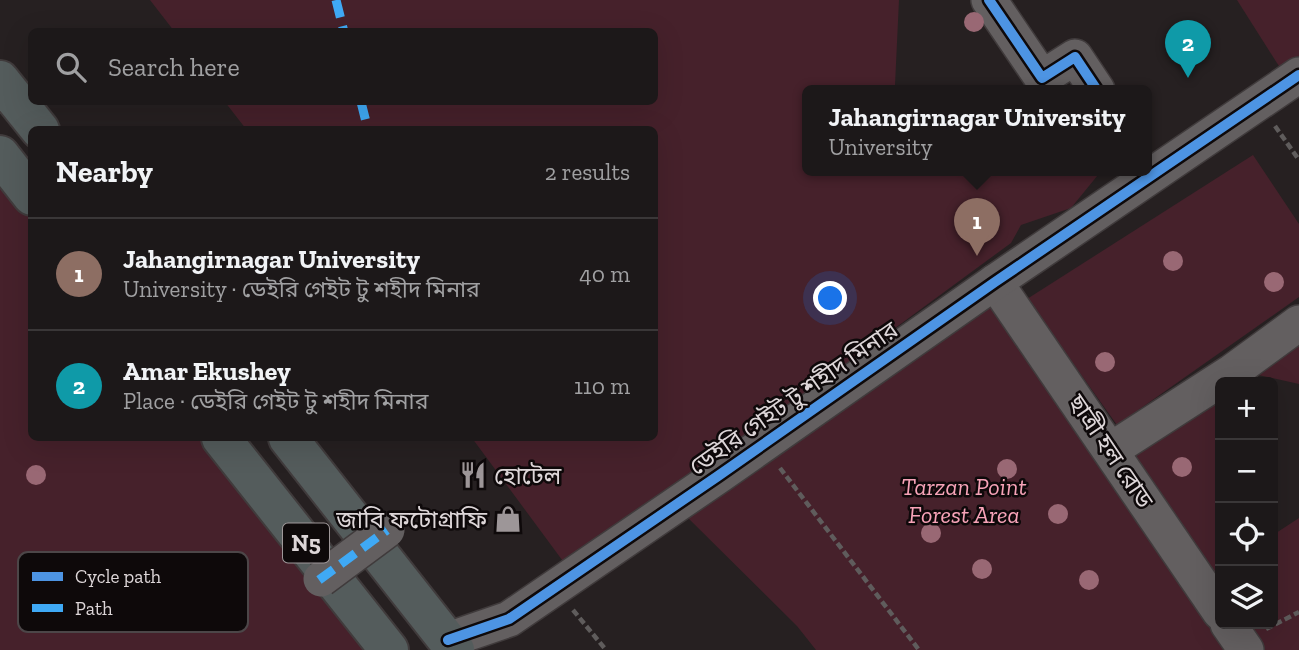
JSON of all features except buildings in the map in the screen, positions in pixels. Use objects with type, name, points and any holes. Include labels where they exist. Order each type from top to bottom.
[{"type":"highway","points":[[0,80],[37,126]]},
{"type":"highway","points":[[0,155],[28,191]]},
{"type":"highway","name":"N5","points":[[223,441],[389,650]]},
{"type":"highway","name":"N5","points":[[291,441],[379,536],[452,645]]},
{"type":"street","points":[[989,0],[1042,78],[1075,57],[1094,85]]},
{"type":"street","points":[[1257,110],[1299,75]]},
{"type":"street","points":[[1257,110],[1299,89]]},
{"type":"street","name":"ডেইরি গেইট টু শহীদ মিনার","points":[[1152,174],[1257,110]]},
{"type":"street","name":"ডেইরি গেইট টু শহীদ মিনার","points":[[452,645],[509,619],[998,286],[1149,176]]},
{"type":"street","points":[[503,650],[516,631],[769,454],[998,286]]},
{"type":"street","name":"ছাত্রী হল রোড","points":[[998,286],[1215,605]]},
{"type":"street","points":[[1111,450],[1232,372],[1299,323]]},
{"type":"street","points":[[320,579],[379,536]]},
{"type":"street","points":[[1231,629],[1246,650]]},
{"type":"path","points":[[1257,110],[1299,160]]},
{"type":"path","points":[[769,454],[919,650]]},
{"type":"path","points":[[564,598],[606,650]]},
{"type":"green space","points":[[150,0],[899,0],[895,85],[802,85],[802,176],[1097,176],[1071,208],[1021,225],[1011,243],[568,568],[474,441],[658,441],[658,126],[244,126],[227,105],[658,105],[658,28],[172,28]]},
{"type":"green space","points":[[1237,0],[1299,0],[1299,75],[1289,82]]},
{"type":"green space","points":[[1253,155],[1299,224],[1299,297],[1117,425],[1027,299]]},
{"type":"green space","points":[[0,176],[28,210],[28,441],[215,441],[387,650],[0,650]]},
{"type":"green space","name":"Tarzan Point Forest Area","points":[[1000,291],[1215,611],[1215,629],[1227,629],[1241,650],[816,650],[797,626],[684,514]]},
{"type":"green space","points":[[1299,327],[1299,384],[1278,379],[1278,377],[1249,373],[1225,377]]},
{"type":"green space","points":[[1215,384],[1215,596],[1117,450]]},
{"type":"green space","points":[[1299,518],[1299,650],[1259,650],[1241,629],[1278,629],[1278,532]]},
{"type":"marked path","points":[[336,0],[343,28]]},
{"type":"marked path","points":[[362,105],[367,126]]},
{"type":"marked path","points":[[319,580],[387,530]]},
{"type":"cycle path","points":[[989,0],[1042,78],[1075,57],[1094,85]]},
{"type":"cycle path","points":[[1152,175],[1299,75]]},
{"type":"cycle path","points":[[448,640],[509,619],[1151,176]]},
{"type":"place","name":"Amar Ekushey","points":[[1188,78]]},
{"type":"place","name":"Jahangirnagar University","points":[[977,256]]},
{"type":"place","name":"হোটেল","points":[[473,475]]},
{"type":"place","name":"জাবি ফটোগ্রাফি","points":[[508,519]]}]
